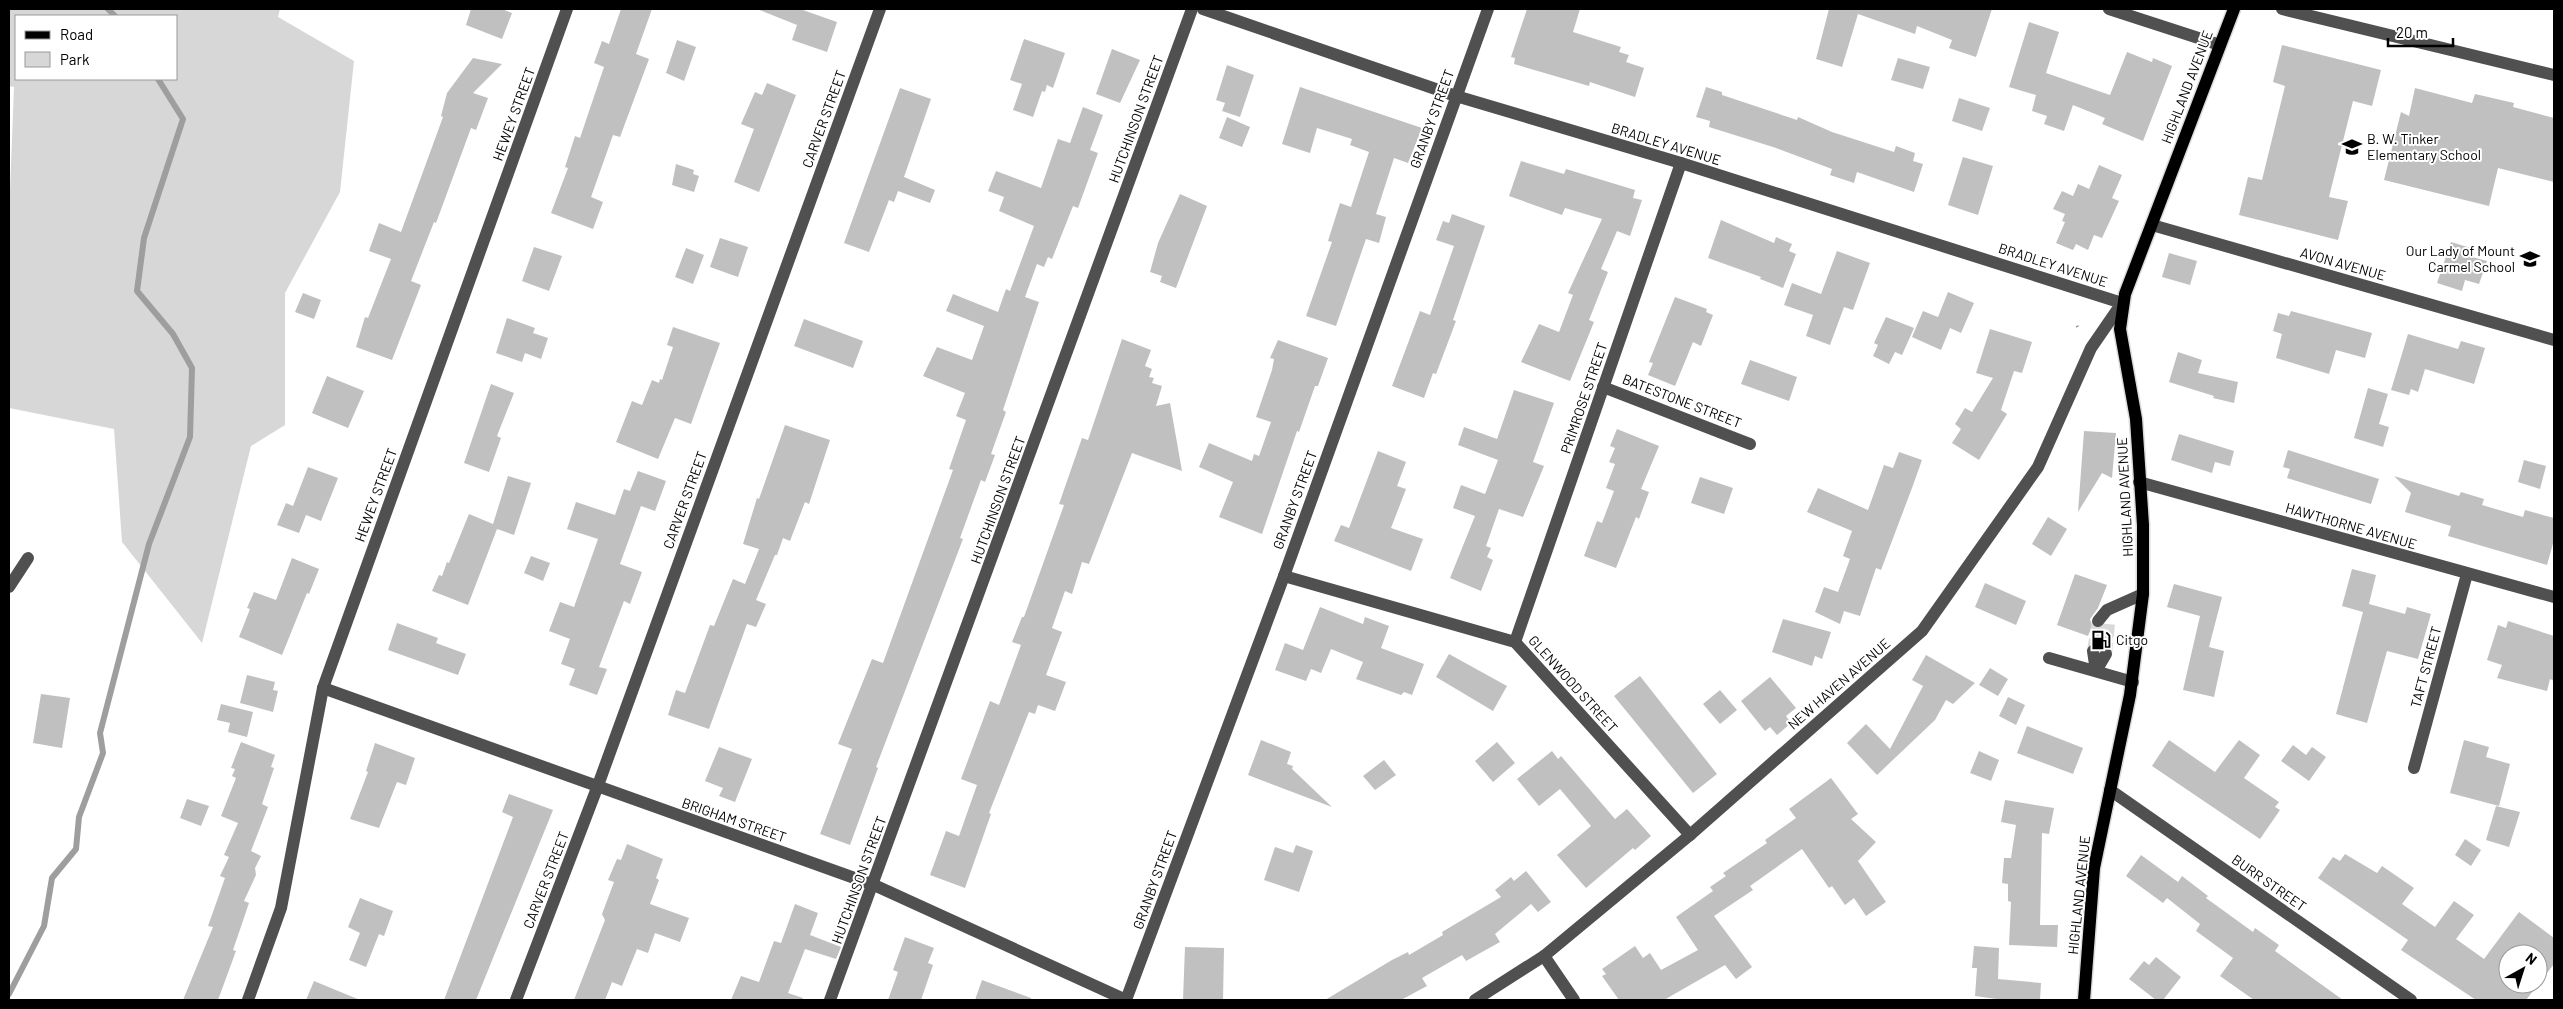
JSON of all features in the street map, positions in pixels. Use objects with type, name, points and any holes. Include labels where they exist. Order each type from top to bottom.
[{"type":"main road","name":"HIGHLAND AVENUE","points":[[2084,1000],[2094,868],[2132,682],[2143,594],[2143,540],[2134,410],[2120,329],[2122,303],[2234,9]]},
{"type":"street","name":"HEWEY STREET","points":[[248,1000],[281,908],[323,688],[567,9]]},
{"type":"street","name":"CARVER STREET","points":[[516,1000],[597,788],[880,9]]},
{"type":"street","name":"HUTCHINSON STREET","points":[[830,1000],[874,885],[1192,9]]},
{"type":"street","name":"BRADLEY AVENUE","points":[[1203,9],[1456,96],[1681,163],[2122,303]]},
{"type":"street","name":"GRANBY STREET","points":[[1126,1000],[1284,576],[1488,9]]},
{"type":"street","points":[[2109,9],[2220,45]]},
{"type":"street","points":[[2282,9],[2554,75]]},
{"type":"street","name":"PRIMROSE STREET","points":[[1515,642],[1681,163]]},
{"type":"street","name":"AVON AVENUE","points":[[2152,225],[2554,340]]},
{"type":"street","name":"NEW HAVEN AVENUE","points":[[1475,1000],[1544,956],[1690,835],[1922,631],[2038,468],[2091,348],[2122,303]]},
{"type":"street","name":"BATESTONE STREET","points":[[1603,387],[1750,444]]},
{"type":"street","name":"HAWTHORNE AVENUE","points":[[2139,482],[2554,597]]},
{"type":"street","points":[[9,588],[28,558]]},
{"type":"street","name":"TAFT STREET","points":[[2414,768],[2467,574]]},
{"type":"street","name":"GLENWOOD STREET","points":[[1284,576],[1515,642],[1690,835]]},
{"type":"street","points":[[2103,623],[2107,610],[2143,594]]},
{"type":"street","points":[[2096,671],[2099,652]]},
{"type":"street","points":[[2049,658],[2132,682]]},
{"type":"street","name":"BRIGHAM STREET","points":[[323,688],[597,788],[874,885],[1126,1000]]},
{"type":"street","name":"BURR STREET","points":[[2110,790],[2411,1000]]},
{"type":"street","points":[[1544,956],[1574,1000]]},
{"type":"green space","points":[[9,9],[280,9],[278,17],[354,61],[340,192],[285,293],[285,425],[251,446],[202,643],[122,542],[114,429],[9,408],[9,217],[14,87],[9,86]]},
{"type":"building","points":[[471,9],[502,9],[512,13],[502,39],[466,25]]},
{"type":"building","points":[[621,9],[652,9],[636,54],[649,59],[620,137],[613,135],[591,197],[603,202],[593,229],[551,213],[568,168],[565,167],[575,136],[580,138],[604,67],[594,63],[602,41],[609,44]]},
{"type":"building","points":[[757,9],[800,9],[837,22],[827,52],[792,40],[797,25]]},
{"type":"building","points":[[1527,9],[1580,9],[1573,32],[1621,47],[1619,52],[1629,55],[1626,62],[1644,68],[1635,97],[1590,82],[1589,86],[1514,64],[1515,58],[1511,57]]},
{"type":"building","points":[[1829,9],[1992,9],[1976,57],[1949,48],[1952,40],[1917,26],[1915,34],[1858,14],[1842,67],[1816,59]]},
{"type":"building","points":[[2029,22],[2059,32],[2046,73],[2110,95],[2127,52],[2152,62],[2153,58],[2172,66],[2143,141],[2102,124],[2105,118],[2073,105],[2064,131],[2044,124],[2047,116],[2032,111],[2036,95],[2009,87]]},
{"type":"building","points":[[1024,39],[1065,53],[1053,88],[1047,85],[1045,92],[1042,91],[1033,117],[1013,110],[1022,84],[1010,80]]},
{"type":"building","points":[[677,40],[696,47],[684,81],[666,73]]},
{"type":"building","points":[[2282,45],[2381,70],[2372,106],[2353,101],[2329,197],[2348,201],[2338,240],[2239,215],[2248,177],[2262,180],[2285,86],[2273,82]]},
{"type":"building","points":[[1112,49],[1140,60],[1120,103],[1096,94]]},
{"type":"building","points":[[473,58],[502,64],[473,93],[488,98],[476,130],[471,128],[436,223],[434,222],[411,281],[421,285],[392,360],[356,347],[365,317],[368,318],[391,259],[369,251],[379,223],[401,232],[443,117],[441,116],[447,93]]},
{"type":"building","points":[[1898,58],[1930,67],[1923,89],[1891,80]]},
{"type":"building","points":[[1227,65],[1254,75],[1240,117],[1222,111],[1225,103],[1216,100]]},
{"type":"building","points":[[767,83],[796,95],[759,192],[734,182],[754,129],[741,124],[755,92],[762,95]]},
{"type":"building","points":[[1300,87],[1422,128],[1408,163],[1394,158],[1376,214],[1386,217],[1379,243],[1366,239],[1336,326],[1306,316],[1332,242],[1328,241],[1340,203],[1351,207],[1369,152],[1350,145],[1352,139],[1317,128],[1310,153],[1282,144]]},
{"type":"building","points":[[1706,87],[1722,92],[1722,95],[1797,120],[1798,117],[1832,132],[1894,152],[1896,146],[1915,153],[1913,161],[1923,164],[1914,192],[1857,172],[1854,183],[1830,175],[1832,169],[1773,147],[1709,127],[1710,121],[1696,117]]},
{"type":"building","points":[[900,88],[931,99],[904,177],[935,190],[930,203],[898,191],[894,202],[889,200],[869,252],[844,243]]},
{"type":"building","points":[[2415,88],[2472,103],[2475,94],[2514,103],[2513,107],[2554,118],[2554,182],[2498,168],[2489,206],[2384,180],[2401,112],[2409,116]]},
{"type":"building","points":[[1959,98],[1990,108],[1982,131],[1952,121]]},
{"type":"building","points":[[1083,107],[1103,115],[1090,150],[1098,153],[1078,208],[1073,206],[1052,259],[1048,257],[1044,267],[1037,264],[1025,297],[1039,302],[1003,410],[1006,412],[991,454],[995,455],[985,482],[981,480],[960,538],[963,539],[876,767],[878,768],[850,845],[820,834],[852,749],[838,744],[872,659],[883,663],[953,470],[949,469],[966,420],[956,416],[965,393],[923,376],[937,347],[972,360],[984,326],[946,311],[953,294],[998,312],[1006,289],[1010,291],[1034,226],[999,211],[1004,197],[988,191],[996,171],[1041,188],[1058,139],[1070,143]]},
{"type":"building","points":[[1227,117],[1250,127],[1242,147],[1219,138]]},
{"type":"building","points":[[1963,157],[1993,166],[1978,215],[1948,205]]},
{"type":"building","points":[[1521,161],[1564,174],[1566,169],[1635,190],[1633,198],[1642,200],[1630,236],[1617,231],[1601,269],[1608,272],[1589,320],[1594,322],[1570,381],[1521,362],[1539,324],[1559,332],[1573,295],[1568,293],[1602,219],[1565,208],[1562,215],[1509,196]]},
{"type":"building","points":[[676,164],[694,170],[693,174],[699,176],[694,192],[672,185]]},
{"type":"building","points":[[2099,165],[2122,175],[2112,198],[2119,201],[2102,238],[2094,235],[2088,250],[2076,244],[2073,250],[2056,243],[2065,222],[2062,221],[2065,214],[2053,209],[2062,191],[2073,196],[2078,184],[2089,189]]},
{"type":"building","points":[[1180,194],[1207,206],[1176,288],[1160,282],[1162,276],[1150,272],[1158,243]]},
{"type":"building","points":[[1452,214],[1485,226],[1453,320],[1456,321],[1436,374],[1433,373],[1424,398],[1392,386],[1420,311],[1430,315],[1454,246],[1436,240],[1443,221],[1449,223]]},
{"type":"building","points":[[1721,220],[1774,243],[1776,237],[1792,244],[1789,251],[1796,254],[1783,288],[1760,279],[1761,277],[1708,258]]},
{"type":"building","points":[[720,238],[748,247],[738,277],[710,267]]},
{"type":"building","points":[[2451,242],[2474,249],[2472,257],[2487,261],[2479,284],[2465,280],[2462,291],[2437,283]]},
{"type":"building","points":[[534,247],[562,256],[549,291],[522,281]]},
{"type":"building","points":[[686,248],[704,255],[693,284],[675,277]]},
{"type":"building","points":[[1837,251],[1870,263],[1853,310],[1844,307],[1830,345],[1806,336],[1813,315],[1784,305],[1792,283],[1821,294]]},
{"type":"building","points":[[2169,253],[2197,261],[2190,285],[2162,277]]},
{"type":"building","points":[[1948,292],[1974,303],[1961,333],[1950,328],[1941,350],[1912,337],[1923,311],[1938,317]]},
{"type":"building","points":[[303,293],[321,300],[314,319],[295,312]]},
{"type":"building","points":[[1675,297],[1707,309],[1706,312],[1713,315],[1701,346],[1693,342],[1675,386],[1648,375],[1653,363],[1649,362]]},
{"type":"building","points":[[2291,311],[2372,333],[2365,358],[2336,350],[2329,374],[2276,358],[2282,334],[2273,331],[2278,313],[2289,316]]},
{"type":"building","points":[[1886,317],[1914,328],[1902,355],[1895,352],[1889,364],[1873,356],[1878,345],[1874,343]]},
{"type":"building","points":[[507,318],[535,328],[533,333],[548,338],[541,359],[525,353],[522,362],[496,353]]},
{"type":"building","points":[[804,319],[863,341],[853,368],[794,346]]},
{"type":"building","points":[[673,327],[720,343],[691,424],[675,418],[658,459],[616,442],[632,401],[642,405],[652,380],[659,383],[660,379],[662,380],[673,347],[667,345]]},
{"type":"building","points":[[1990,329],[2032,342],[2022,373],[2014,371],[2001,410],[2007,414],[1979,460],[1952,443],[1961,429],[1955,424],[1965,408],[1972,412],[1993,378],[1976,373]]},
{"type":"building","points":[[2408,334],[2458,349],[2461,341],[2485,348],[2474,384],[2425,369],[2418,392],[2411,389],[2409,395],[2391,390]]},
{"type":"building","points":[[1122,339],[1151,350],[1145,366],[1152,369],[1149,377],[1154,378],[1152,383],[1162,386],[1156,406],[1170,403],[1182,471],[1132,453],[1089,564],[1082,562],[1072,594],[1065,591],[1052,628],[1062,632],[1046,675],[1066,682],[1055,711],[1038,705],[1035,714],[1029,712],[989,813],[991,814],[965,888],[930,875],[946,831],[959,836],[977,785],[961,779],[990,701],[999,705],[1021,645],[1012,642],[1022,617],[1024,617],[1064,505],[1059,504],[1082,438],[1088,440]]},
{"type":"building","points":[[1278,340],[1328,358],[1318,386],[1315,386],[1299,432],[1297,431],[1262,534],[1219,517],[1233,482],[1199,467],[1209,443],[1252,461],[1254,454],[1259,456],[1271,422],[1256,417],[1272,370],[1274,359],[1270,358]]},
{"type":"building","points":[[2178,352],[2202,360],[2198,373],[2238,382],[2234,403],[2213,398],[2214,396],[2169,382]]},
{"type":"building","points":[[1750,360],[1797,377],[1789,401],[1741,384]]},
{"type":"building","points":[[327,376],[364,391],[348,428],[312,413]]},
{"type":"building","points":[[491,384],[514,393],[497,436],[501,438],[489,472],[464,463]]},
{"type":"building","points":[[2368,388],[2388,394],[2379,424],[2389,427],[2383,447],[2354,438]]},
{"type":"building","points":[[1514,390],[1554,403],[1533,462],[1544,466],[1523,517],[1499,509],[1486,546],[1491,548],[1487,557],[1493,560],[1481,591],[1450,578],[1475,516],[1453,508],[1461,485],[1485,494],[1498,460],[1458,445],[1464,427],[1497,439]]},
{"type":"building","points":[[785,425],[830,440],[809,504],[805,502],[790,541],[783,538],[756,600],[766,604],[756,627],[747,624],[709,729],[668,715],[676,690],[685,693],[710,625],[714,626],[733,579],[745,584],[759,549],[743,544],[757,498],[759,499]]},
{"type":"building","points":[[1617,429],[1659,446],[1641,489],[1649,492],[1639,519],[1636,517],[1616,568],[1584,556],[1597,521],[1602,523],[1614,491],[1606,488],[1615,464],[1609,462],[1615,448],[1610,446]]},
{"type":"building","points":[[2084,431],[2116,433],[2112,478],[2102,473],[2078,512]]},
{"type":"building","points":[[2179,434],[2234,451],[2230,466],[2215,462],[2212,473],[2171,460]]},
{"type":"building","points":[[2288,450],[2379,479],[2371,504],[2287,478],[2290,469],[2283,467]]},
{"type":"building","points":[[1378,451],[1406,462],[1397,486],[1406,489],[1391,528],[1423,539],[1411,571],[1334,541],[1341,525],[1349,528]]},
{"type":"building","points":[[1899,452],[1922,460],[1881,570],[1876,568],[1860,616],[1844,611],[1840,624],[1815,612],[1824,587],[1838,592],[1850,559],[1843,556],[1852,531],[1807,512],[1818,488],[1868,510],[1884,465],[1893,468]]},
{"type":"building","points":[[2524,460],[2546,466],[2540,489],[2518,482]]},
{"type":"building","points":[[308,467],[338,478],[321,521],[306,515],[299,533],[277,525],[286,503],[293,506]]},
{"type":"building","points":[[638,471],[666,481],[655,511],[641,506],[620,564],[642,572],[630,604],[624,601],[599,667],[607,669],[597,695],[569,685],[575,669],[561,664],[570,639],[549,631],[560,602],[574,607],[598,539],[567,529],[576,502],[615,515],[624,489],[630,491]]},
{"type":"building","points":[[508,476],[531,483],[514,535],[497,529],[468,605],[432,591],[439,575],[442,576],[447,562],[449,563],[469,514],[493,524]]},
{"type":"building","points":[[2394,476],[2459,496],[2461,492],[2484,499],[2482,505],[2523,517],[2525,510],[2554,518],[2554,540],[2547,565],[2448,536],[2451,526],[2405,512],[2411,493]]},
{"type":"building","points":[[1700,477],[1733,488],[1724,514],[1691,503]]},
{"type":"building","points":[[2048,517],[2067,529],[2051,556],[2032,544]]},
{"type":"building","points":[[531,556],[550,563],[543,581],[524,573]]},
{"type":"building","points":[[292,558],[319,569],[309,594],[307,593],[282,655],[239,637],[250,609],[247,608],[254,592],[276,600]]},
{"type":"building","points":[[2352,569],[2376,575],[2369,604],[2405,614],[2407,607],[2431,614],[2418,659],[2387,651],[2367,723],[2336,714],[2363,612],[2342,606]]},
{"type":"building","points":[[2075,574],[2107,585],[2098,608],[2090,619],[2092,626],[2088,636],[2057,625]]},
{"type":"building","points":[[1985,583],[2026,601],[2016,625],[1975,607]]},
{"type":"building","points":[[2174,584],[2222,597],[2209,647],[2224,651],[2214,697],[2183,690],[2200,616],[2167,607]]},
{"type":"building","points":[[1320,607],[1363,624],[1365,617],[1389,626],[1381,648],[1424,664],[1412,695],[1404,692],[1401,695],[1356,679],[1363,662],[1331,649],[1321,673],[1311,669],[1306,681],[1275,670],[1285,643],[1303,650]]},
{"type":"building","points":[[1783,619],[1831,632],[1822,659],[1815,656],[1812,666],[1772,652]]},
{"type":"building","points":[[2508,621],[2554,636],[2554,681],[2550,679],[2547,691],[2497,678],[2502,665],[2487,660],[2498,625],[2506,628]]},
{"type":"building","points":[[397,623],[438,638],[436,643],[466,654],[458,675],[388,650]]},
{"type":"building","name":"Citgo","points":[[2105,626],[2114,627],[2111,648],[2106,646],[2100,648],[2096,644],[2090,644],[2093,627],[2100,629]]},
{"type":"building","points":[[1449,654],[1507,686],[1493,711],[1436,677]]},
{"type":"building","points":[[1926,655],[1975,683],[1953,704],[1946,700],[1935,720],[1877,775],[1847,743],[1866,724],[1890,749],[1923,686],[1912,680]]},
{"type":"building","points":[[1990,668],[2008,679],[1998,696],[1979,685]]},
{"type":"building","points":[[247,675],[275,682],[273,690],[278,691],[273,712],[240,703]]},
{"type":"building","points":[[1640,676],[1717,774],[1693,793],[1614,696]]},
{"type":"building","points":[[1770,677],[1796,708],[1786,716],[1791,723],[1777,735],[1770,727],[1765,731],[1741,701]]},
{"type":"building","points":[[1720,690],[1737,710],[1720,724],[1703,704]]},
{"type":"building","points":[[41,694],[70,698],[62,748],[33,743]]},
{"type":"building","points":[[2008,697],[2025,705],[2016,725],[1999,716]]},
{"type":"building","points":[[221,704],[253,712],[247,737],[228,732],[230,723],[217,720]]},
{"type":"building","points":[[2027,726],[2083,748],[2073,774],[2017,753]]},
{"type":"building","points":[[1261,740],[1291,752],[1287,764],[1293,766],[1292,769],[1332,807],[1248,775]]},
{"type":"building","points":[[2169,740],[2215,772],[2239,740],[2260,755],[2244,778],[2279,802],[2275,807],[2280,810],[2260,839],[2152,766]]},
{"type":"building","points":[[2464,740],[2489,747],[2486,757],[2510,764],[2499,806],[2450,793]]},
{"type":"building","points":[[241,742],[275,755],[271,767],[274,768],[262,804],[268,807],[251,851],[261,856],[255,868],[256,875],[244,901],[249,903],[233,950],[236,951],[218,1000],[183,1000],[213,927],[208,926],[225,878],[220,876],[229,857],[224,855],[238,823],[221,816],[236,778],[232,776],[235,769],[231,768]]},
{"type":"building","points":[[1497,742],[1515,763],[1493,782],[1475,761]]},
{"type":"building","points":[[375,743],[415,758],[406,785],[397,782],[379,828],[350,819],[368,772],[366,771]]},
{"type":"building","points":[[2293,745],[2306,755],[2312,747],[2326,757],[2309,781],[2281,761]]},
{"type":"building","points":[[719,747],[752,759],[735,802],[719,796],[723,788],[705,781]]},
{"type":"building","points":[[1552,751],[1558,759],[1561,756],[1615,819],[1627,809],[1651,836],[1635,850],[1633,848],[1586,888],[1557,855],[1591,826],[1560,789],[1539,806],[1517,779]]},
{"type":"building","points":[[1979,751],[1999,760],[1991,781],[1970,773]]},
{"type":"building","points":[[1384,760],[1396,775],[1375,790],[1363,776]]},
{"type":"building","points":[[1831,778],[1858,814],[1851,819],[1876,842],[1858,861],[1886,902],[1866,916],[1854,898],[1845,905],[1832,886],[1829,888],[1802,849],[1750,886],[1753,890],[1714,916],[1752,967],[1736,979],[1725,965],[1664,1000],[1619,1000],[1602,976],[1606,974],[1602,969],[1635,946],[1643,958],[1650,953],[1661,970],[1698,950],[1676,917],[1713,891],[1710,887],[1726,876],[1723,873],[1767,843],[1765,840],[1796,818],[1789,809]]},
{"type":"building","points":[[509,794],[553,810],[476,1000],[444,1000],[513,817],[502,812]]},
{"type":"building","points":[[187,799],[209,806],[201,826],[180,818]]},
{"type":"building","points":[[2005,800],[2054,808],[2049,834],[2042,833],[2040,925],[2058,925],[2057,947],[2009,945],[2011,902],[2008,901],[2008,884],[2002,883],[2004,858],[2011,858],[2016,825],[2001,822]]},
{"type":"building","points":[[2496,806],[2520,812],[2509,847],[2486,840]]},
{"type":"building","points":[[2465,839],[2481,850],[2471,866],[2455,855]]},
{"type":"building","points":[[627,844],[663,859],[656,878],[659,880],[650,904],[689,918],[680,942],[655,933],[648,953],[637,949],[622,986],[612,982],[605,1000],[574,1000],[605,920],[602,914],[614,882],[608,880],[617,859],[621,860]]},
{"type":"building","points":[[1296,845],[1313,851],[1299,892],[1264,880],[1275,847],[1293,853]]},
{"type":"building","points":[[2345,854],[2377,873],[2382,866],[2414,888],[2402,904],[2435,927],[2454,901],[2474,915],[2456,939],[2484,959],[2519,912],[2554,938],[2554,964],[2548,972],[2548,944],[2498,944],[2498,994],[2531,994],[2526,1000],[2476,1000],[2401,950],[2408,940],[2318,878],[2333,857],[2340,861]]},
{"type":"building","points":[[2141,855],[2178,882],[2182,876],[2208,896],[2206,898],[2253,932],[2255,928],[2279,945],[2275,951],[2343,1000],[2254,1000],[2220,976],[2233,958],[2196,931],[2200,924],[2167,898],[2163,903],[2126,876]]},
{"type":"building","points":[[1526,871],[1551,902],[1538,912],[1531,904],[1495,934],[1500,942],[1466,961],[1462,955],[1422,978],[1427,986],[1401,1000],[1325,1000],[1392,960],[1408,952],[1409,955],[1443,935],[1442,932],[1501,897],[1495,890],[1511,877],[1514,881]]},
{"type":"building","points":[[360,898],[393,911],[384,936],[379,934],[366,967],[349,960],[360,933],[348,927]]},
{"type":"building","points":[[795,904],[818,913],[810,935],[841,947],[836,959],[805,949],[788,993],[803,998],[802,1000],[731,1000],[741,976],[759,982],[774,941],[781,943]]},
{"type":"building","points":[[905,937],[934,948],[928,963],[933,965],[921,1000],[888,1000],[898,972],[893,970]]},
{"type":"building","points":[[1974,946],[1999,948],[1998,979],[2041,983],[2040,1000],[2004,1000],[1975,996],[1977,968],[1972,968]]},
{"type":"building","points":[[1185,947],[1224,948],[1223,1000],[1183,1000]]},
{"type":"building","points":[[2156,957],[2181,977],[2163,1000],[2156,1000],[2129,979],[2144,961],[2149,965]]},
{"type":"building","points":[[982,980],[1031,998],[1031,1000],[975,1000]]},
{"type":"building","points":[[314,981],[360,1000],[306,1000]]},
{"type":"waterway","points":[[108,9],[114,15]]},
{"type":"waterway","points":[[9,994],[44,926],[52,878],[76,849],[79,817],[103,753],[100,733],[149,544],[190,437],[192,368],[173,334],[137,291],[144,238],[183,119],[159,80]]},
{"type":"tunnel","points":[[2093,651],[2098,621]]},
{"type":"tunnel","points":[[2106,654],[2109,624]]},
{"type":"place","name":"B. W. Tinker Elementary School","points":[[2352,147]]},
{"type":"place","name":"Our Lady of Mount Carmel School","points":[[2530,259]]},
{"type":"place","name":"Citgo","points":[[2101,640]]}]
